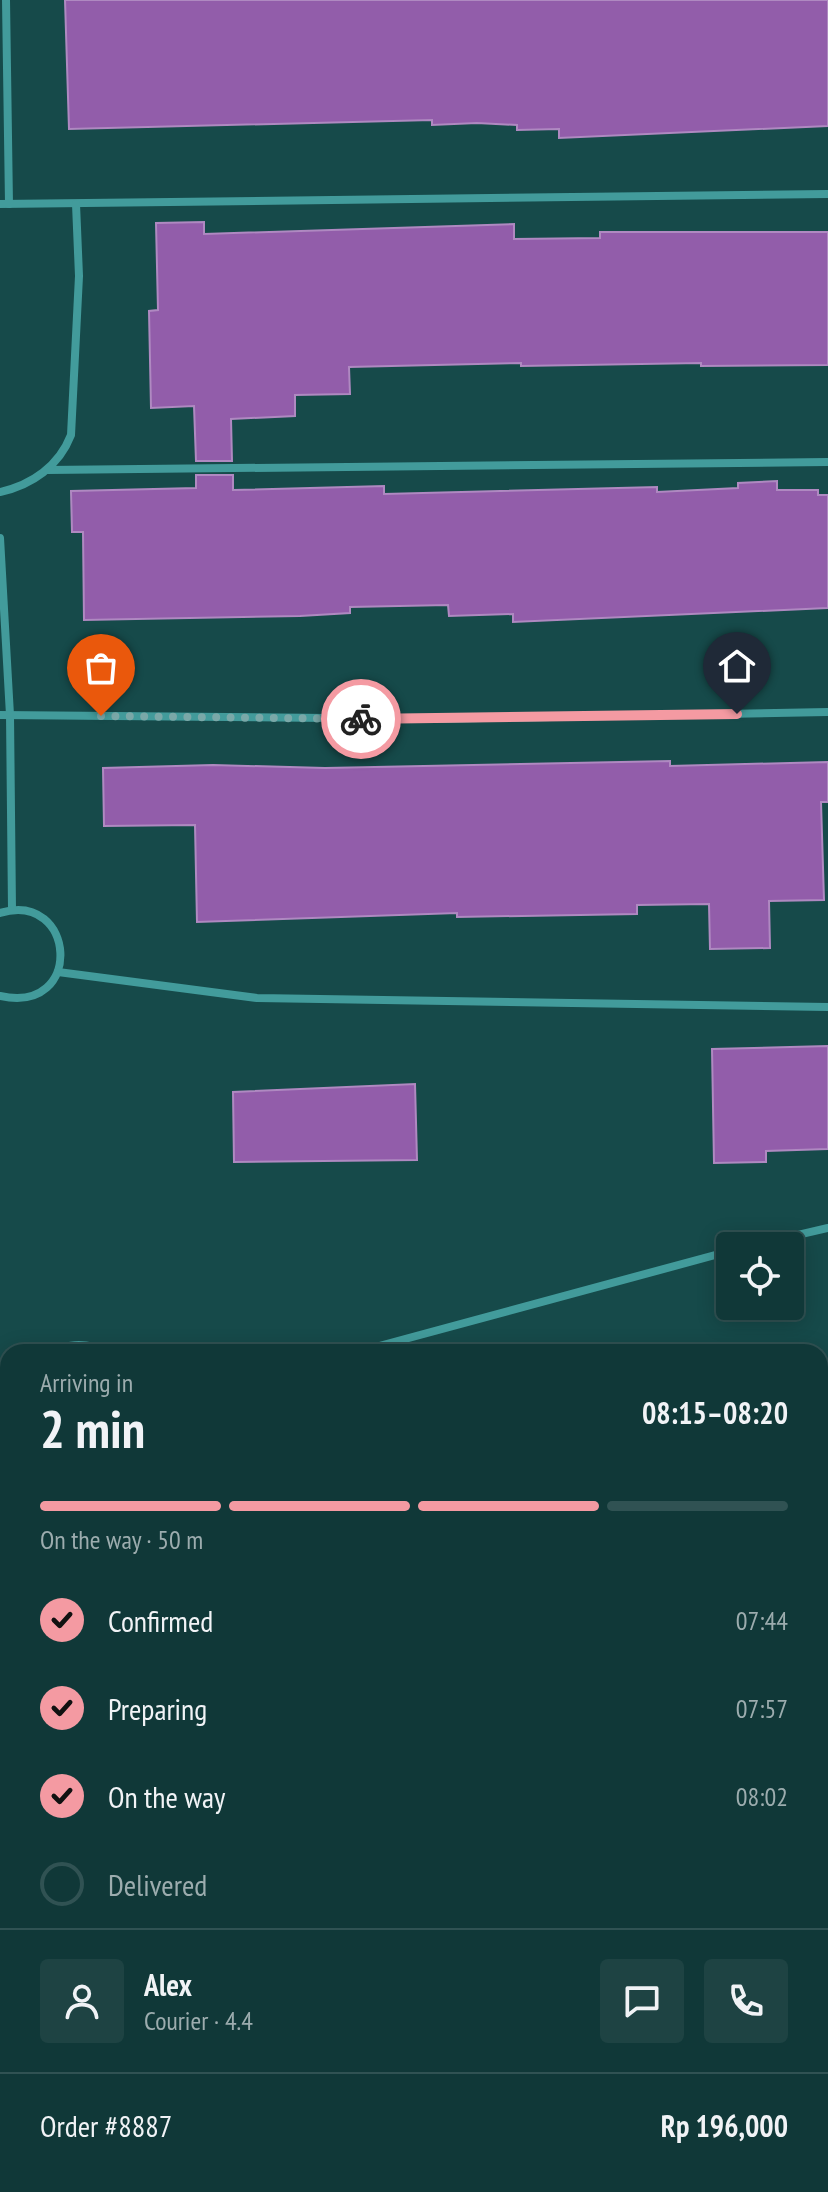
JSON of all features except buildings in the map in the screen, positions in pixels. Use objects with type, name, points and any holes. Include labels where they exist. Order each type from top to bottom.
[{"type":"street","points":[[6,0],[5,204],[828,194]]},
{"type":"street","points":[[0,492],[47,470],[62,454],[71,435],[79,276],[76,204]]},
{"type":"street","points":[[47,470],[828,462]]},
{"type":"street","points":[[0,538],[12,909]]},
{"type":"street","points":[[5,715],[432,719],[828,712]]},
{"type":"street","points":[[0,913],[12,909],[27,910],[53,927],[62,957],[58,972],[50,984],[26,998],[0,996]]},
{"type":"street","points":[[58,972],[257,998],[828,1007]]},
{"type":"street","points":[[804,1234],[828,1228]]},
{"type":"street","points":[[387,1344],[716,1255]]},
{"type":"way so far","points":[[101,716],[361,719]]},
{"type":"route","points":[[361,719],[737,714]]}]
